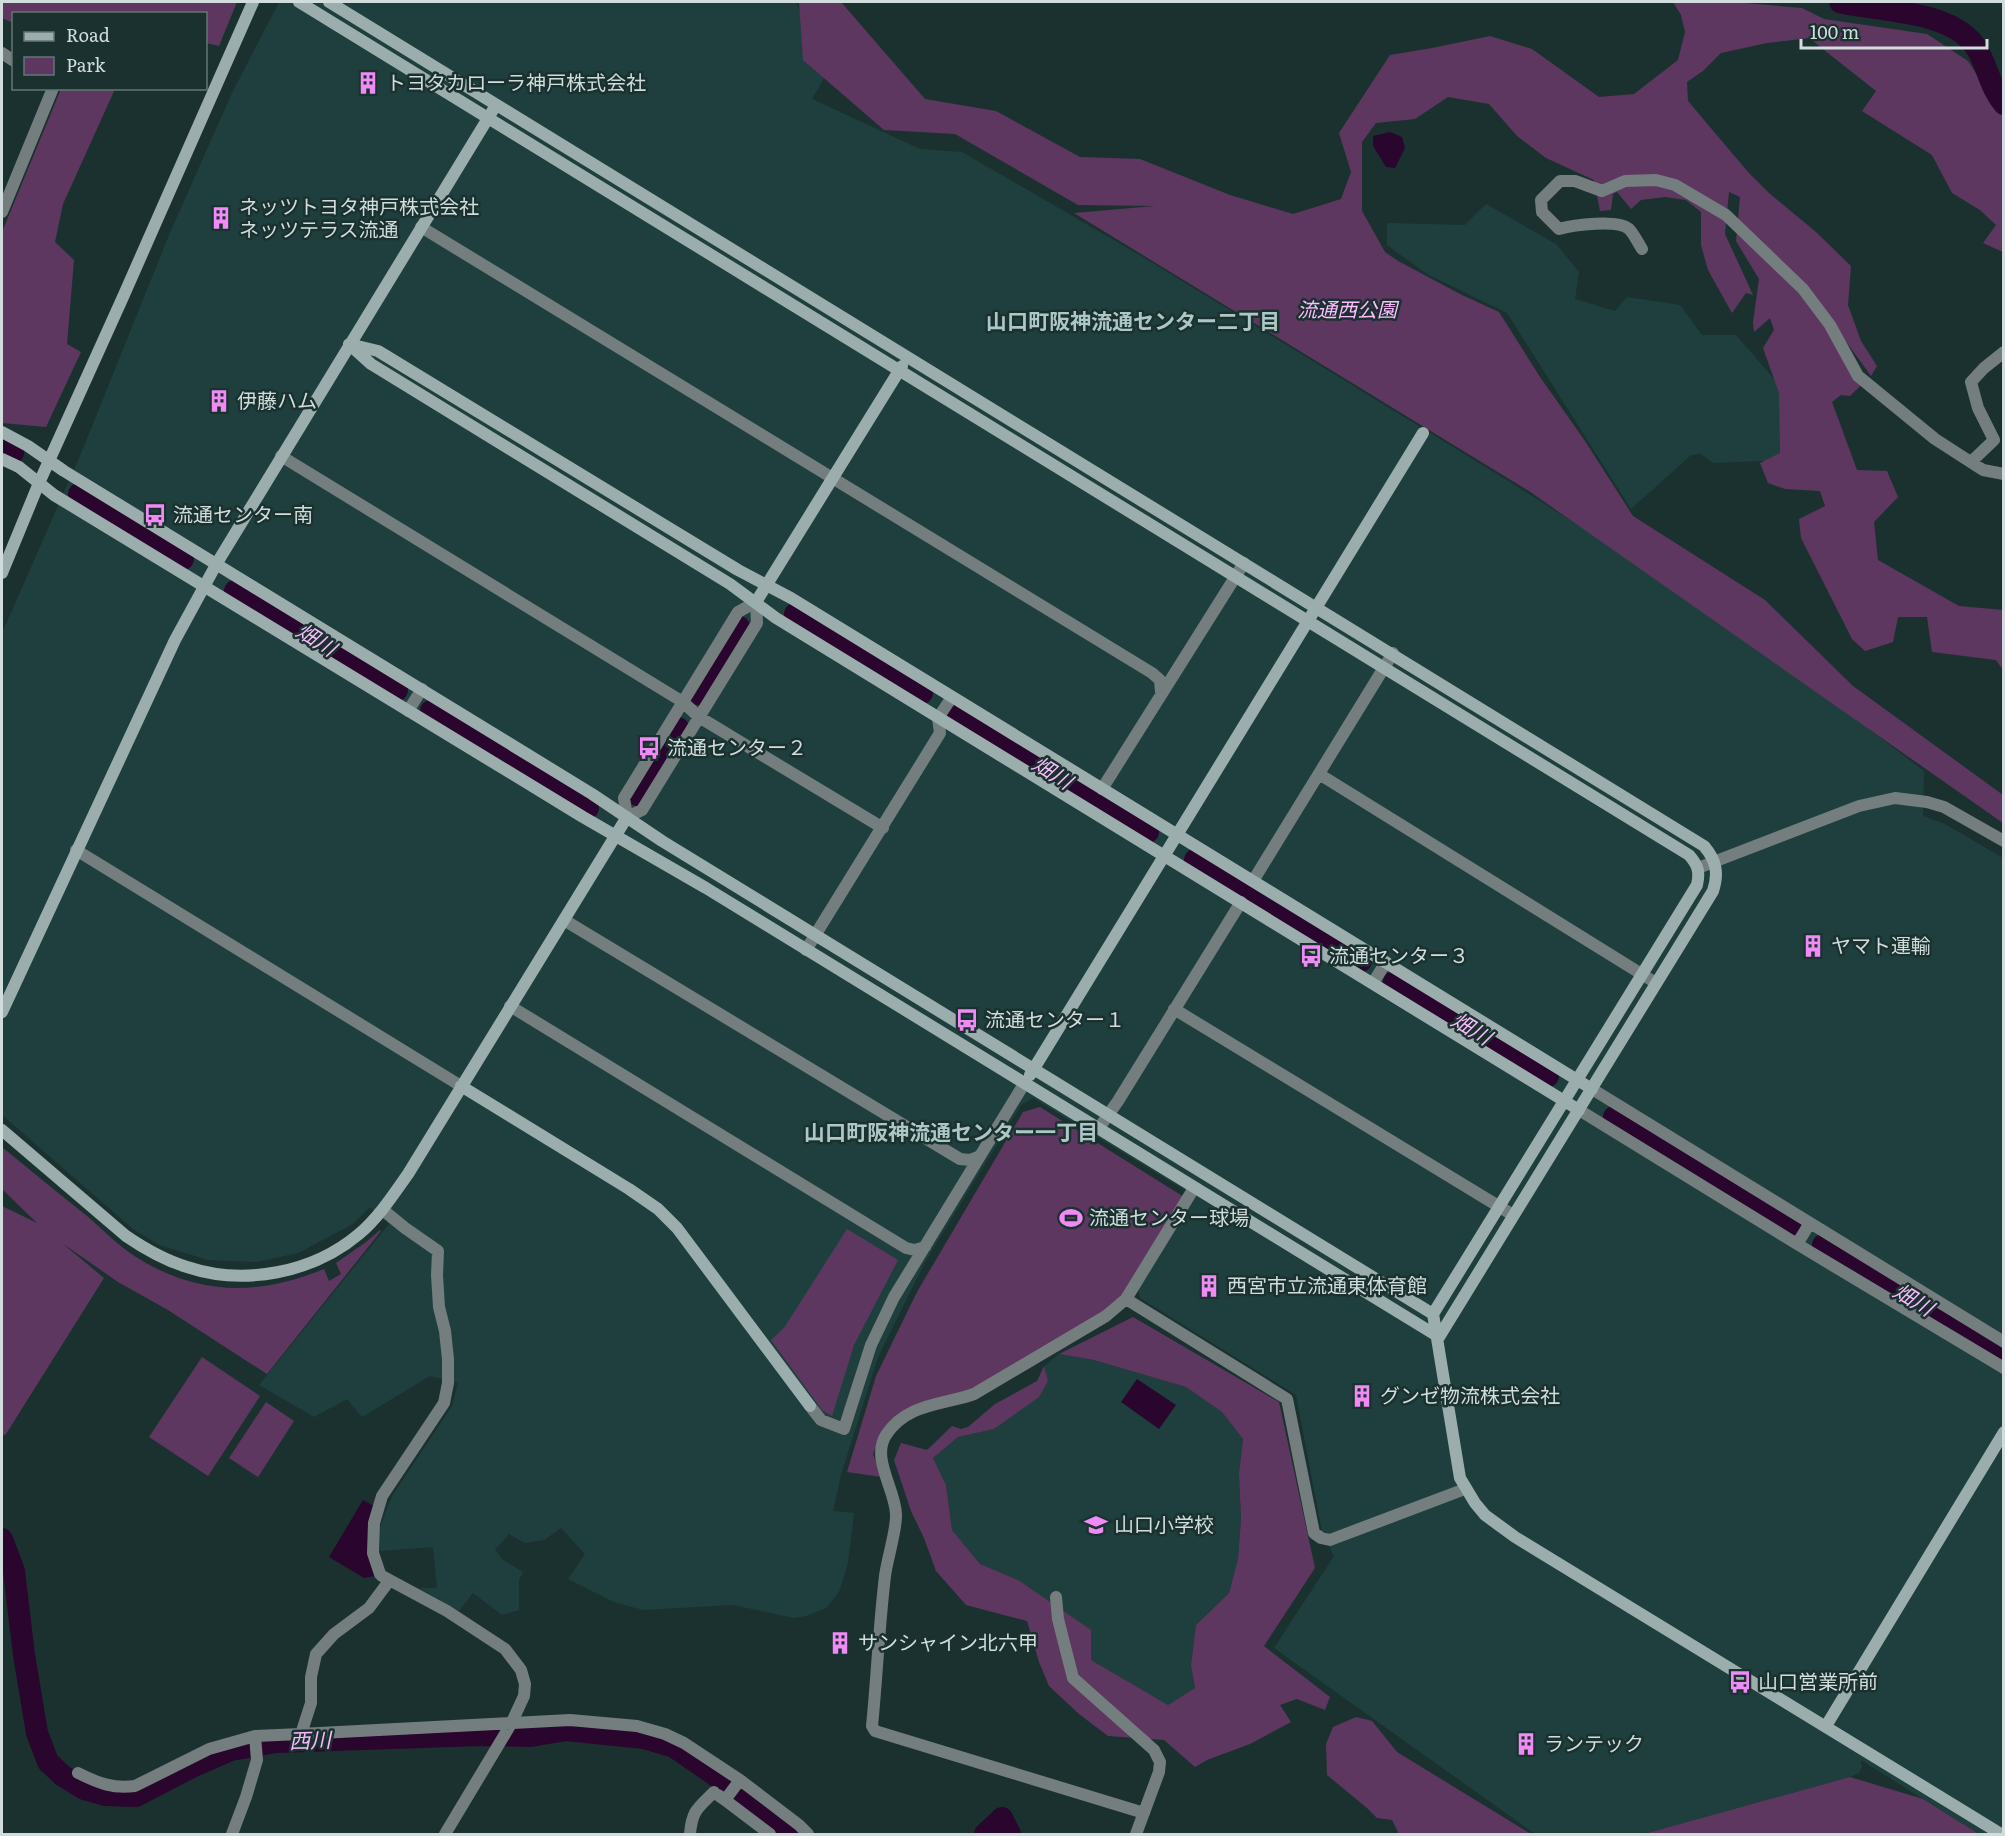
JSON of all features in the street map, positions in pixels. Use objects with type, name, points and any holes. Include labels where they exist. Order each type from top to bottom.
[{"type":"street","points":[[2,573],[39,483],[253,2]]},
{"type":"street","points":[[299,2],[1689,855],[1698,868],[1697,885],[1433,1314]]},
{"type":"street","points":[[328,2],[1393,653],[1704,846],[1714,861],[1716,881],[1713,891],[1439,1337]]},
{"type":"street","points":[[2,212],[52,90]]},
{"type":"street","points":[[2,1012],[76,850],[204,585],[496,105]]},
{"type":"street","points":[[1642,249],[1629,228],[1617,223],[1559,228],[1542,212],[1541,200],[1560,181],[1575,181],[1602,191],[1625,181],[1656,180],[1675,185],[1726,215],[1803,289],[1830,325],[1858,376],[1935,439],[1983,470],[2004,474]]},
{"type":"street","points":[[421,227],[1152,673],[1160,680],[1161,692]]},
{"type":"street","points":[[349,344],[378,351],[738,570],[791,598],[2004,1342]]},
{"type":"street","points":[[349,344],[370,364],[730,584],[776,618],[1797,1244],[2004,1368]]},
{"type":"street","points":[[1972,461],[1994,441],[1978,408],[1971,382],[2004,352]]},
{"type":"street","points":[[627,817],[624,798],[738,612],[756,602],[767,585],[908,357]]},
{"type":"street","points":[[488,435],[496,423]]},
{"type":"street","points":[[2,432],[592,794],[662,841],[815,936],[1433,1314],[1439,1337],[1457,1466],[1465,1488],[1485,1515],[1515,1537],[2001,1834]]},
{"type":"street","points":[[76,850],[658,1209],[677,1228],[821,1420],[843,1429],[871,1345],[894,1297],[1423,433]]},
{"type":"street","points":[[281,456],[683,702],[699,717],[883,828]]},
{"type":"street","points":[[2,459],[19,467],[54,495],[1099,1128],[1439,1337]]},
{"type":"street","points":[[616,515],[625,502]]},
{"type":"street","points":[[1102,789],[1244,563]]},
{"type":"street","points":[[2,1130],[126,1236],[148,1251],[167,1260],[210,1273],[231,1275],[282,1272],[324,1257],[343,1246],[360,1233],[382,1210],[408,1174],[615,835],[627,817],[642,810],[757,623],[756,602]]},
{"type":"street","points":[[1252,881],[1393,653]]},
{"type":"street","points":[[408,711],[422,689]]},
{"type":"street","points":[[806,950],[940,734],[939,718],[952,697]]},
{"type":"street","points":[[1319,774],[1656,983]]},
{"type":"street","points":[[1698,868],[1859,807],[1895,798],[1927,802],[1944,807],[2004,841]]},
{"type":"street","points":[[1099,1128],[1241,902]]},
{"type":"street","points":[[564,920],[960,1160],[970,1160],[980,1156]]},
{"type":"street","points":[[1373,983],[1386,962]]},
{"type":"street","points":[[510,1006],[906,1248],[915,1250],[925,1247]]},
{"type":"street","points":[[1174,1009],[1513,1215]]},
{"type":"street","points":[[1144,1813],[875,1731],[872,1726],[878,1628],[886,1566],[897,1515],[881,1449],[886,1435],[908,1414],[922,1407],[974,1394],[1106,1316],[1126,1299],[1194,1188]]},
{"type":"street","points":[[382,1210],[438,1251],[439,1307],[445,1331],[448,1383],[444,1403],[382,1496],[375,1523],[373,1553],[380,1574],[389,1581],[447,1611],[504,1649],[521,1670],[525,1684],[524,1696],[509,1726],[445,1834]]},
{"type":"street","points":[[1797,1244],[1810,1223]]},
{"type":"street","points":[[1126,1299],[1287,1399],[1314,1533],[1321,1538],[1330,1540],[1465,1488]]},
{"type":"street","points":[[1826,1726],[2004,1432]]},
{"type":"street","points":[[301,1734],[311,1703],[310,1677],[316,1654],[334,1634],[369,1608],[389,1581]]},
{"type":"street","points":[[1056,1596],[1058,1619],[1073,1678],[1154,1750],[1160,1762],[1159,1772],[1136,1834]]},
{"type":"street","points":[[78,1773],[103,1785],[123,1788],[135,1786],[209,1749],[255,1736],[509,1726],[570,1720],[637,1726],[665,1734],[684,1743],[799,1825],[808,1834]]},
{"type":"street","points":[[231,1834],[257,1761],[255,1736]]},
{"type":"street","points":[[726,1798],[739,1782]]},
{"type":"street","points":[[690,1834],[691,1819],[711,1790],[726,1798],[770,1834]]},
{"type":"shaded area","points":[[279,2],[796,2],[827,73],[812,99],[920,149],[962,152],[1143,257],[1510,482],[1712,610],[1924,771],[1923,816],[1945,824],[2003,858],[2003,1834],[1979,1834],[1861,1760],[1862,1767],[1859,1773],[1850,1777],[1644,1834],[1535,1834],[1274,1648],[1334,1556],[1322,1532],[1296,1395],[1140,1298],[1138,1288],[1196,1197],[1033,1098],[1021,1105],[925,1262],[878,1357],[841,1475],[833,1511],[854,1513],[848,1563],[839,1592],[826,1608],[794,1618],[733,1605],[643,1610],[614,1602],[568,1579],[585,1554],[561,1528],[544,1540],[525,1543],[509,1534],[495,1550],[503,1560],[523,1572],[519,1580],[519,1610],[502,1615],[473,1593],[459,1611],[419,1588],[437,1588],[433,1547],[380,1551],[380,1527],[392,1496],[452,1406],[458,1383],[430,1376],[362,1417],[347,1399],[314,1417],[259,1385],[389,1224],[370,1207],[353,1224],[298,1253],[257,1262],[208,1260],[159,1245],[133,1229],[2,1115],[2,633],[80,456],[169,235],[232,93]]},
{"type":"shaded area","points":[[1390,132],[1402,137],[1405,148],[1395,168],[1386,167],[1373,146],[1373,136]]},
{"type":"shaded area","points":[[1486,204],[1556,244],[1579,272],[1575,299],[1615,311],[1627,297],[1680,305],[1702,335],[1736,335],[1786,393],[1786,460],[1713,463],[1701,454],[1691,455],[1631,509],[1507,313],[1427,274],[1387,245],[1387,223],[1465,225]]},
{"type":"shaded area","name":"山口小学校","points":[[1059,1354],[1094,1360],[1186,1387],[1222,1412],[1243,1439],[1239,1473],[1241,1519],[1238,1559],[1229,1593],[1196,1625],[1191,1665],[1195,1688],[1168,1705],[1091,1660],[1018,1580],[980,1564],[952,1530],[946,1485],[933,1458],[958,1437],[994,1429],[1048,1381],[1044,1366]]},
{"type":"shaded area","points":[[1137,1379],[1176,1405],[1159,1429],[1121,1402]]},
{"type":"shaded area","points":[[363,1500],[374,1506],[369,1549],[375,1576],[364,1578],[329,1557]]},
{"type":"green space","points":[[2,2],[237,2],[219,46],[207,43],[207,12],[12,12],[12,23],[2,18]]},
{"type":"green space","name":"流通西公園","points":[[799,2],[841,2],[925,99],[996,111],[1080,157],[1140,159],[1230,195],[1293,214],[1341,199],[1351,172],[1339,133],[1390,55],[1490,36],[1532,49],[1599,97],[1634,94],[1678,60],[1685,32],[1681,15],[1673,2],[1733,2],[1802,8],[1824,19],[1927,34],[1968,61],[2003,116],[2003,252],[1983,243],[1996,225],[1980,210],[1952,193],[1932,155],[1862,111],[1876,91],[1809,38],[1767,43],[1721,53],[1703,71],[1687,82],[1688,101],[1748,172],[1851,266],[1848,305],[1861,341],[1877,366],[1871,376],[1839,332],[1862,384],[1850,396],[1841,395],[1832,402],[1857,470],[1887,471],[1898,497],[1874,522],[1878,560],[1959,606],[2003,610],[2003,670],[1996,660],[1932,652],[1927,617],[1898,617],[1893,642],[1865,651],[1852,639],[1801,538],[1799,519],[1825,506],[1820,491],[1785,489],[1768,483],[1760,463],[1780,453],[1779,393],[1763,348],[1774,330],[1770,318],[1754,332],[1753,322],[1759,279],[1736,241],[1740,197],[1729,192],[1725,234],[1753,295],[1746,293],[1732,313],[1708,270],[1701,245],[1701,212],[1686,200],[1665,197],[1641,200],[1631,209],[1617,192],[1613,194],[1611,210],[1600,211],[1594,180],[1546,158],[1517,136],[1489,104],[1448,97],[1415,119],[1376,123],[1362,142],[1362,211],[1385,252],[1462,295],[1499,312],[1633,516],[1765,600],[1853,686],[2003,795],[2003,823],[1529,491],[1074,213],[1155,206],[1078,205],[955,134],[884,130],[803,60]]},
{"type":"green space","points":[[61,90],[115,90],[63,204],[55,242],[74,260],[67,344],[81,352],[46,427],[2,423],[2,232]]},
{"type":"green space","points":[[1040,1107],[1184,1197],[1120,1299],[1100,1314],[970,1392],[919,1403],[883,1430],[873,1454],[882,1477],[847,1472],[876,1376],[917,1292],[1023,1112]]},
{"type":"green space","points":[[2,1147],[136,1257],[159,1270],[205,1285],[228,1288],[276,1284],[324,1269],[329,1281],[341,1274],[336,1263],[381,1231],[267,1374],[168,1310],[118,1282],[62,1243],[104,1278],[6,1434],[2,1436],[2,1206],[37,1223],[2,1189]]},
{"type":"green space","points":[[847,1229],[898,1260],[854,1345],[832,1416],[822,1410],[771,1340],[784,1328]]},
{"type":"green space","points":[[1133,1317],[1279,1402],[1315,1568],[1264,1646],[1330,1697],[1325,1710],[1297,1699],[1280,1705],[1291,1722],[1250,1744],[1207,1760],[1195,1767],[1164,1740],[1108,1736],[1079,1714],[1049,1686],[1027,1621],[966,1605],[936,1571],[911,1511],[894,1460],[901,1443],[927,1450],[952,1426],[961,1429],[968,1427],[995,1404],[1037,1381],[1044,1366],[1048,1381],[1039,1397],[994,1429],[958,1437],[933,1458],[946,1485],[952,1530],[980,1564],[1018,1580],[1091,1630],[1091,1660],[1168,1705],[1195,1688],[1191,1665],[1196,1625],[1229,1593],[1238,1559],[1241,1519],[1239,1473],[1243,1439],[1222,1412],[1186,1387],[1094,1360],[1059,1354]]},
{"type":"green space","points":[[202,1357],[260,1396],[208,1476],[149,1437]]},
{"type":"green space","points":[[266,1402],[294,1421],[258,1477],[229,1458]]},
{"type":"green space","points":[[1356,1717],[1372,1721],[1397,1752],[1531,1834],[1399,1834],[1392,1820],[1377,1818],[1327,1775],[1326,1744],[1333,1727]]},
{"type":"green space","points":[[1850,1777],[1923,1799],[1979,1834],[1644,1834]]},
{"type":"waterway","points":[[1840,2],[1915,15],[1952,27],[1966,36],[1977,49],[1995,91],[2004,104]]},
{"type":"waterway","name":"畑川","points":[[2,448],[13,453]]},
{"type":"waterway","name":"畑川","points":[[79,494],[183,559]]},
{"type":"waterway","name":"畑川","points":[[235,591],[397,690]]},
{"type":"waterway","name":"畑川","points":[[795,614],[922,693]]},
{"type":"waterway","name":"畑川","points":[[698,694],[739,627]]},
{"type":"waterway","name":"畑川","points":[[431,711],[588,808]]},
{"type":"waterway","name":"畑川","points":[[956,713],[1148,832]]},
{"type":"waterway","name":"畑川","points":[[638,795],[678,728]]},
{"type":"waterway","name":"畑川","points":[[1195,860],[1361,961]]},
{"type":"waterway","name":"畑川","points":[[1394,982],[1548,1076]]},
{"type":"waterway","name":"畑川","points":[[1614,1117],[1790,1225]]},
{"type":"waterway","name":"畑川","points":[[1823,1245],[2004,1356]]},
{"type":"waterway","name":"西川","points":[[2,1539],[14,1571],[24,1655],[37,1733],[48,1762],[63,1776],[84,1789],[105,1795],[136,1796],[231,1750],[276,1742],[481,1735],[531,1736],[566,1730],[644,1738],[674,1747],[712,1773],[791,1834]]},
{"type":"waterway","name":"西川","points":[[985,1834],[1002,1818],[1010,1834]]},
{"type":"place","name":"トヨタカローラ神戸株式会社","points":[[368,83]]},
{"type":"place","name":"ネッツトヨタ神戸株式会社 ネッツテラス流通","points":[[221,218]]},
{"type":"place","name":"伊藤ハム","points":[[219,401]]},
{"type":"place","name":"流通センター南","points":[[155,515]]},
{"type":"place","name":"流通センター２","points":[[649,748]]},
{"type":"place","name":"ヤマト運輸","points":[[1813,946]]},
{"type":"place","name":"流通センター３","points":[[1311,956]]},
{"type":"place","name":"流通センター１","points":[[967,1020]]},
{"type":"place","name":"流通センター球場","points":[[1071,1218]]},
{"type":"place","name":"西宮市立流通東体育館","points":[[1209,1286]]},
{"type":"place","name":"グンゼ物流株式会社","points":[[1362,1396]]},
{"type":"place","name":"山口小学校","points":[[1096,1525]]},
{"type":"place","name":"サンシャイン北六甲","points":[[840,1643]]},
{"type":"place","name":"山口営業所前","points":[[1740,1682]]},
{"type":"place","name":"ランテック","points":[[1526,1744]]},
{"type":"district","name":"山口町阪神流通センター二丁目","points":[[1133,322]]},
{"type":"district","name":"山口町阪神流通センター一丁目","points":[[951,1133]]}]
